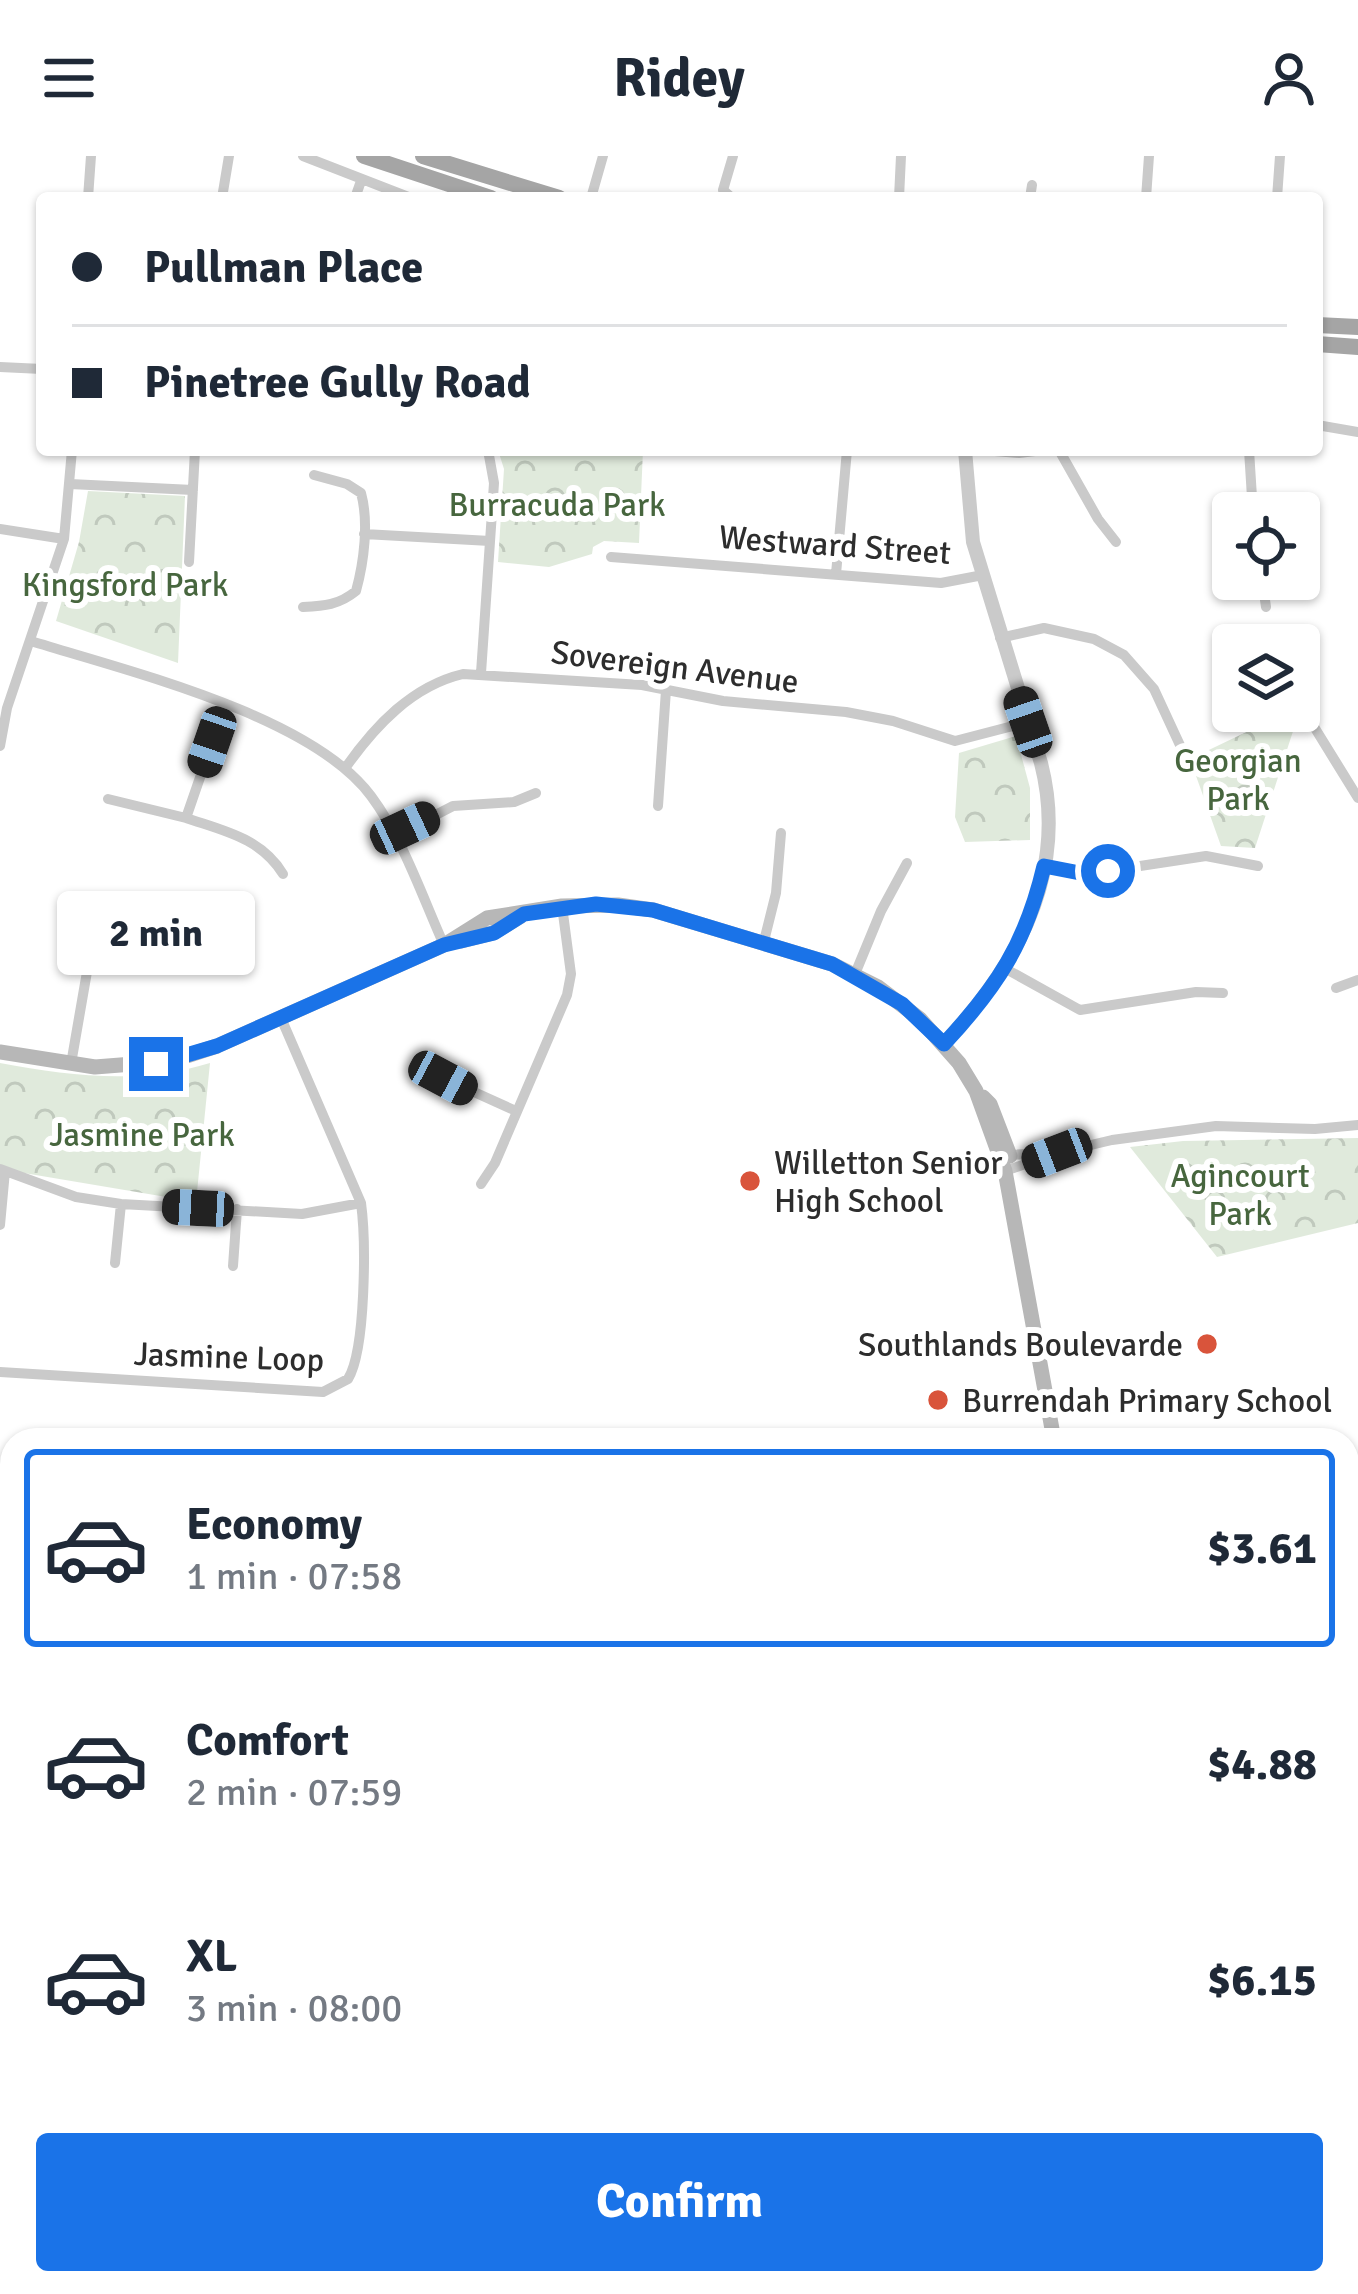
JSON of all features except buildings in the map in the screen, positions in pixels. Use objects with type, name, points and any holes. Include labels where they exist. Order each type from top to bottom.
[{"type":"main road","points":[[364,156],[473,192]]},
{"type":"main road","points":[[422,156],[539,192]]},
{"type":"main road","points":[[1323,325],[1358,327]]},
{"type":"main road","points":[[1323,344],[1358,346]]},
{"type":"main road","points":[[0,1052],[117,1067],[171,1061],[217,1046],[444,945],[487,918],[562,906],[653,910],[764,941],[855,974],[902,1004],[944,1044],[976,1091],[1007,1163],[1056,1428]]},
{"type":"street","points":[[88,192],[91,156]]},
{"type":"street","points":[[223,192],[229,156]]},
{"type":"street","points":[[303,156],[393,192]]},
{"type":"street","points":[[593,192],[603,156]]},
{"type":"street","points":[[726,192],[733,156]]},
{"type":"street","points":[[899,192],[902,156]]},
{"type":"street","points":[[1146,192],[1149,156]]},
{"type":"street","points":[[1277,192],[1280,156]]},
{"type":"street","points":[[357,192],[361,181]]},
{"type":"street","points":[[0,367],[36,369]]},
{"type":"street","points":[[1323,426],[1358,432]]},
{"type":"street","points":[[0,746],[7,708],[64,538],[72,456]]},
{"type":"street","points":[[189,562],[195,456]]},
{"type":"street","points":[[481,673],[494,483],[489,456]]},
{"type":"street","points":[[836,574],[846,456]]},
{"type":"street","points":[[944,1044],[1006,969],[1022,940],[1044,866],[1048,791],[983,575],[968,514],[965,456]]},
{"type":"street","points":[[1063,456],[1116,542]]},
{"type":"street","points":[[1250,456],[1252,492]]},
{"type":"street","points":[[302,607],[345,601],[356,591],[364,533],[361,493],[314,475]]},
{"type":"street","points":[[70,484],[193,490]]},
{"type":"street","points":[[0,529],[64,538]]},
{"type":"street","points":[[364,533],[490,541]]},
{"type":"street","name":"Westward Street","points":[[611,557],[941,584],[983,575]]},
{"type":"street","points":[[1265,600],[1266,608]]},
{"type":"street","points":[[1000,638],[1044,628],[1094,639],[1124,655],[1154,689],[1185,756]]},
{"type":"street","points":[[31,640],[225,705],[300,736],[346,767],[372,796],[395,836],[444,945]]},
{"type":"street","name":"Sovereign Avenue","points":[[346,767],[416,692],[442,679],[481,673],[872,716],[955,741],[1028,722]]},
{"type":"street","points":[[658,806],[666,690]]},
{"type":"street","points":[[186,818],[225,705]]},
{"type":"street","points":[[1316,732],[1358,798]]},
{"type":"street","points":[[395,836],[453,806],[514,802],[536,793]]},
{"type":"street","points":[[108,799],[248,839],[271,855],[284,874]]},
{"type":"street","points":[[764,941],[776,893],[781,832]]},
{"type":"street","points":[[1044,866],[1094,873],[1206,856],[1258,866]]},
{"type":"street","points":[[855,974],[881,910],[907,863]]},
{"type":"street","points":[[481,1184],[495,1162],[567,995],[571,974],[562,906]]},
{"type":"street","points":[[70,1064],[92,943],[98,934],[111,930],[168,934]]},
{"type":"street","points":[[1006,969],[1080,1010],[1196,992],[1223,993]]},
{"type":"street","points":[[1336,988],[1358,980]]},
{"type":"street","name":"Jasmine Loop","points":[[0,1372],[323,1392],[339,1387],[355,1368],[365,1229],[361,1204],[281,1018]]},
{"type":"street","points":[[443,1078],[516,1111]]},
{"type":"street","points":[[1007,1163],[1216,1126],[1315,1129],[1358,1125]]},
{"type":"street","points":[[0,1225],[3,1170],[76,1197],[121,1204],[302,1214],[361,1204]]},
{"type":"street","points":[[115,1263],[121,1204]]},
{"type":"street","points":[[233,1266],[237,1209]]},
{"type":"green space","name":"Burracuda Park","points":[[500,456],[643,456],[639,543],[604,541],[593,547],[592,554],[549,567],[498,562],[504,469]]},
{"type":"green space","name":"Kingsford Park","points":[[88,491],[185,496],[178,663],[56,621]]},
{"type":"green space","name":"Georgian Park","points":[[1246,732],[1293,732],[1255,848],[1221,846],[1190,759]]},
{"type":"green space","points":[[1016,736],[1030,788],[1030,840],[965,842],[955,817],[959,753]]},
{"type":"green space","name":"Jasmine Park","points":[[0,1063],[53,1072],[131,1076],[210,1063],[196,1202],[0,1169]]},
{"type":"green space","name":"Agincourt Park","points":[[1358,1138],[1358,1223],[1217,1257],[1130,1147],[1183,1141]]},
{"type":"place","name":"Willetton Senior High School","points":[[750,1181]]},
{"type":"place","name":"Southlands Boulevarde","points":[[1207,1344]]},
{"type":"place","name":"Burrendah Primary School","points":[[938,1400]]},
{"type":"route","points":[[156,1064],[217,1046],[444,945],[494,933],[524,914],[596,904],[653,910],[832,964],[902,1004],[944,1044],[1006,969],[1022,940],[1044,866],[1080,873],[1108,871]]}]
